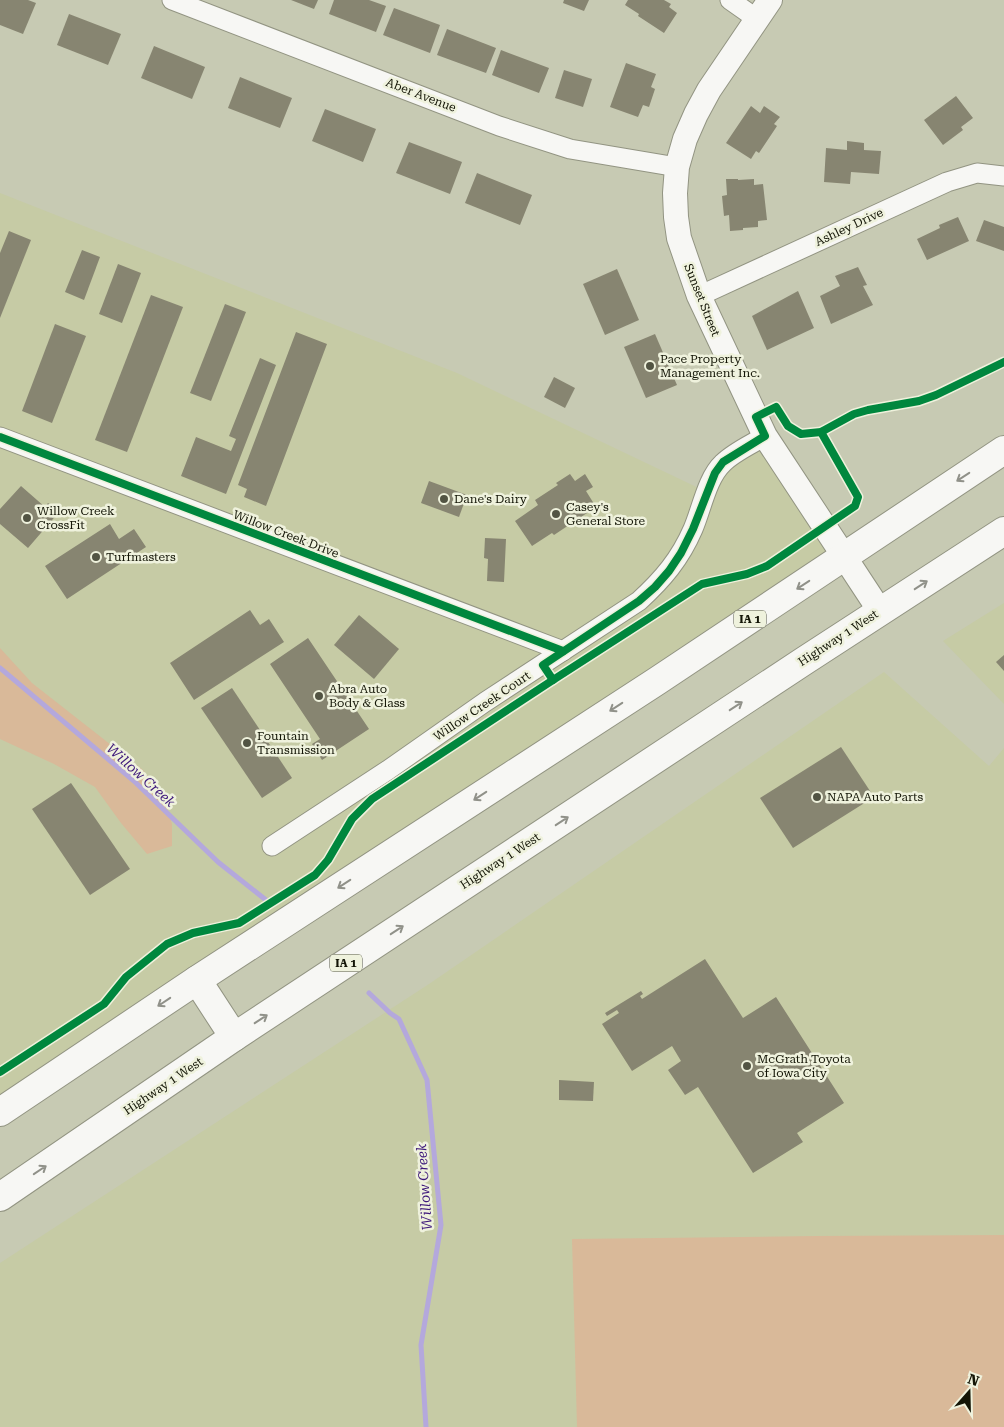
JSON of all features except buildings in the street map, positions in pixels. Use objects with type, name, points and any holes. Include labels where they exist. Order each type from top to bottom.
[{"type":"main road","name":"IA 1","points":[[0,1112],[197,980],[844,558],[1004,450]]},
{"type":"main road","name":"Highway 1 West","points":[[0,1197],[234,1037],[1004,530]]},
{"type":"main road","points":[[197,980],[234,1037]]},
{"type":"street","name":"Aber Avenue","points":[[172,0],[499,126],[570,149],[677,166]]},
{"type":"street","points":[[730,0],[763,9]]},
{"type":"street","name":"Sunset Street","points":[[763,9],[709,90],[685,139],[677,166],[675,193],[679,238],[699,296],[765,436],[880,611]]},
{"type":"street","name":"Ashley Drive","points":[[699,296],[947,182],[977,173],[1003,174]]},
{"type":"street","name":"Willow Creek Court","points":[[272,846],[395,765],[485,702],[639,601],[655,587],[681,553],[693,529],[715,474],[723,462],[765,436]]},
{"type":"street","name":"Willow Creek Drive","points":[[0,437],[563,651]]},
{"type":"shaded area","points":[[0,193],[457,373],[707,492],[715,473],[765,436],[835,545],[281,913],[0,1096]]},
{"type":"shaded area","points":[[1004,603],[1004,704],[943,641]]},
{"type":"shaded area","points":[[0,648],[32,683],[143,770],[166,804],[172,824],[172,846],[147,854],[121,823],[95,787],[54,764],[0,739]]},
{"type":"shaded area","points":[[884,672],[989,766],[1004,748],[1004,1427],[0,1427],[0,1263],[429,984]]},
{"type":"shaded area","points":[[1004,1235],[1004,1427],[577,1427],[572,1239]]},
{"type":"waterway","name":"Willow Creek","points":[[0,668],[134,781],[218,862],[266,900]]},
{"type":"waterway","name":"Willow Creek","points":[[369,993],[399,1019],[427,1080],[441,1225],[421,1345],[426,1427]]},
{"type":"cycle path","points":[[553,680],[543,665],[639,601],[669,571],[693,529],[715,473],[723,462],[765,436],[756,417],[776,407],[788,426],[801,434],[821,432],[854,414],[919,401],[936,395],[1004,362]]},
{"type":"cycle path","points":[[0,1072],[104,1004],[126,977],[167,944],[193,933],[239,923],[315,875],[328,860],[352,819],[372,799],[702,584],[747,574],[767,566],[855,506],[858,497],[821,432]]},
{"type":"cycle path","points":[[0,437],[563,651]]},
{"type":"place","name":"Pace Property Management Inc.","points":[[650,366]]},
{"type":"place","name":"Dane's Dairy","points":[[444,499]]},
{"type":"place","name":"Casey's General Store","points":[[556,514]]},
{"type":"place","name":"Willow Creek CrossFit","points":[[27,518]]},
{"type":"place","name":"Turfmasters","points":[[96,557]]},
{"type":"place","name":"Abra Auto Body & Glass","points":[[319,696]]},
{"type":"place","name":"Fountain Transmission","points":[[247,743]]},
{"type":"place","name":"NAPA Auto Parts","points":[[817,797]]},
{"type":"place","name":"McGrath Toyota of Iowa City","points":[[747,1066]]}]
